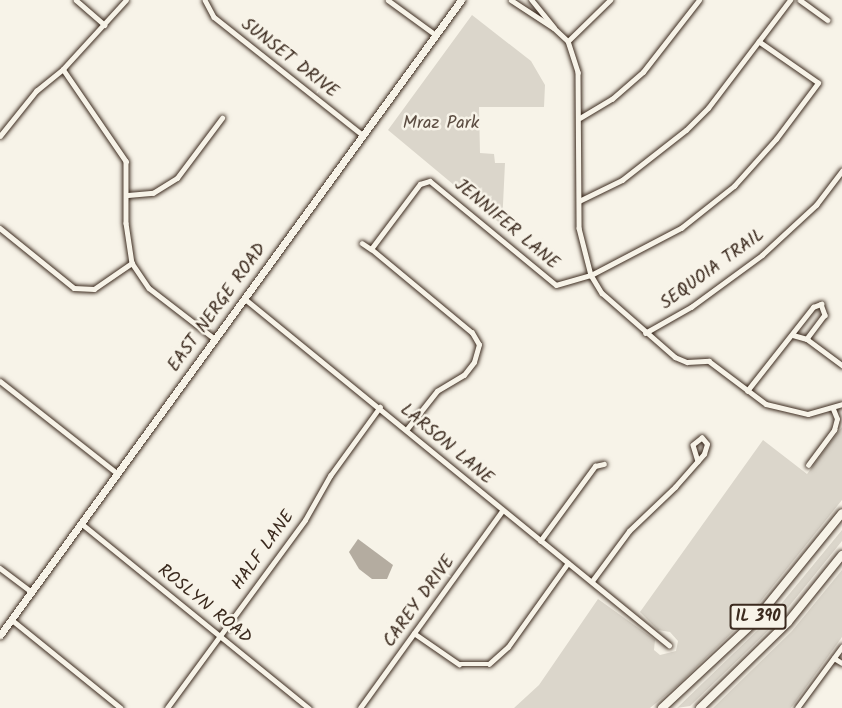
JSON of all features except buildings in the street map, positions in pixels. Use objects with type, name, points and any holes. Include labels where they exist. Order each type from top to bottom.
[{"type":"highway","name":"IL 390","points":[[662,708],[753,622],[842,513]]},
{"type":"highway","name":"IL 390","points":[[700,708],[788,622],[842,555]]},
{"type":"main road","name":"EAST NERGE ROAD","points":[[0,635],[461,0]]},
{"type":"street","points":[[76,0],[105,26]]},
{"type":"street","points":[[0,136],[36,91],[63,69],[105,26],[126,0]]},
{"type":"street","name":"SUNSET DRIVE","points":[[205,0],[214,18],[363,135]]},
{"type":"street","points":[[388,0],[436,36]]},
{"type":"street","points":[[511,0],[554,28]]},
{"type":"street","points":[[531,0],[568,41],[578,72],[580,239],[591,275],[615,308],[678,359],[711,362],[747,391],[781,410],[808,414],[833,410],[842,404]]},
{"type":"street","points":[[568,41],[610,0]]},
{"type":"street","points":[[580,118],[612,99],[643,72],[699,0]]},
{"type":"street","points":[[579,201],[622,180],[673,142],[708,108],[790,0]]},
{"type":"street","points":[[800,0],[828,20]]},
{"type":"street","points":[[591,275],[654,244],[734,186],[776,139],[818,83],[759,42]]},
{"type":"street","points":[[63,69],[126,161],[128,195],[126,223],[132,263],[149,288],[215,339]]},
{"type":"street","points":[[128,195],[153,194],[172,182],[222,118]]},
{"type":"street","name":"SEQUOIA TRAIL","points":[[645,333],[691,307],[762,255],[816,205],[842,171]]},
{"type":"street","name":"JENNIFER LANE","points":[[372,249],[420,184],[430,181],[556,285],[591,275]]},
{"type":"street","points":[[0,228],[74,288],[94,289],[132,263]]},
{"type":"street","points":[[362,243],[472,333],[478,345],[464,375],[437,391],[407,429]]},
{"type":"street","name":"LARSON LANE","points":[[244,298],[407,429],[502,511],[669,645]]},
{"type":"street","points":[[747,391],[813,307],[821,304],[825,315],[807,339]]},
{"type":"street","points":[[793,335],[807,339],[842,365]]},
{"type":"street","points":[[0,381],[117,473]]},
{"type":"street","name":"HALF LANE","points":[[167,708],[219,634],[305,520],[330,476],[380,407]]},
{"type":"street","points":[[807,465],[834,430],[837,419],[833,410]]},
{"type":"street","points":[[592,581],[629,531],[698,461],[708,448],[702,438],[693,445],[698,461]]},
{"type":"street","points":[[540,541],[595,466],[604,464]]},
{"type":"street","name":"CAREY DRIVE","points":[[360,708],[502,511]]},
{"type":"street","name":"ROSLYN ROAD","points":[[81,523],[309,708]]},
{"type":"street","points":[[414,633],[459,664],[489,664],[508,647],[568,563]]},
{"type":"street","points":[[0,568],[31,591]]},
{"type":"street","points":[[11,620],[121,708]]},
{"type":"street","points":[[797,708],[842,647]]},
{"type":"street","points":[[834,658],[842,663]]},
{"type":"green space","name":"Mraz Park","points":[[472,15],[531,61],[545,85],[544,107],[479,107],[480,153],[494,154],[495,163],[505,163],[502,225],[388,130]]},
{"type":"green space","points":[[842,427],[842,500],[749,616],[678,685],[650,708],[514,708],[539,685],[598,599],[655,640],[654,650],[660,655],[676,651],[678,641],[670,632],[658,630],[640,612],[763,440],[807,474]]},
{"type":"green space","points":[[842,530],[842,541],[773,626],[690,706],[677,708],[767,621]]},
{"type":"green space","points":[[842,570],[842,637],[791,708],[713,708],[792,631]]},
{"type":"shaded area","points":[[358,539],[393,565],[387,579],[372,579],[359,569],[349,552]]}]
